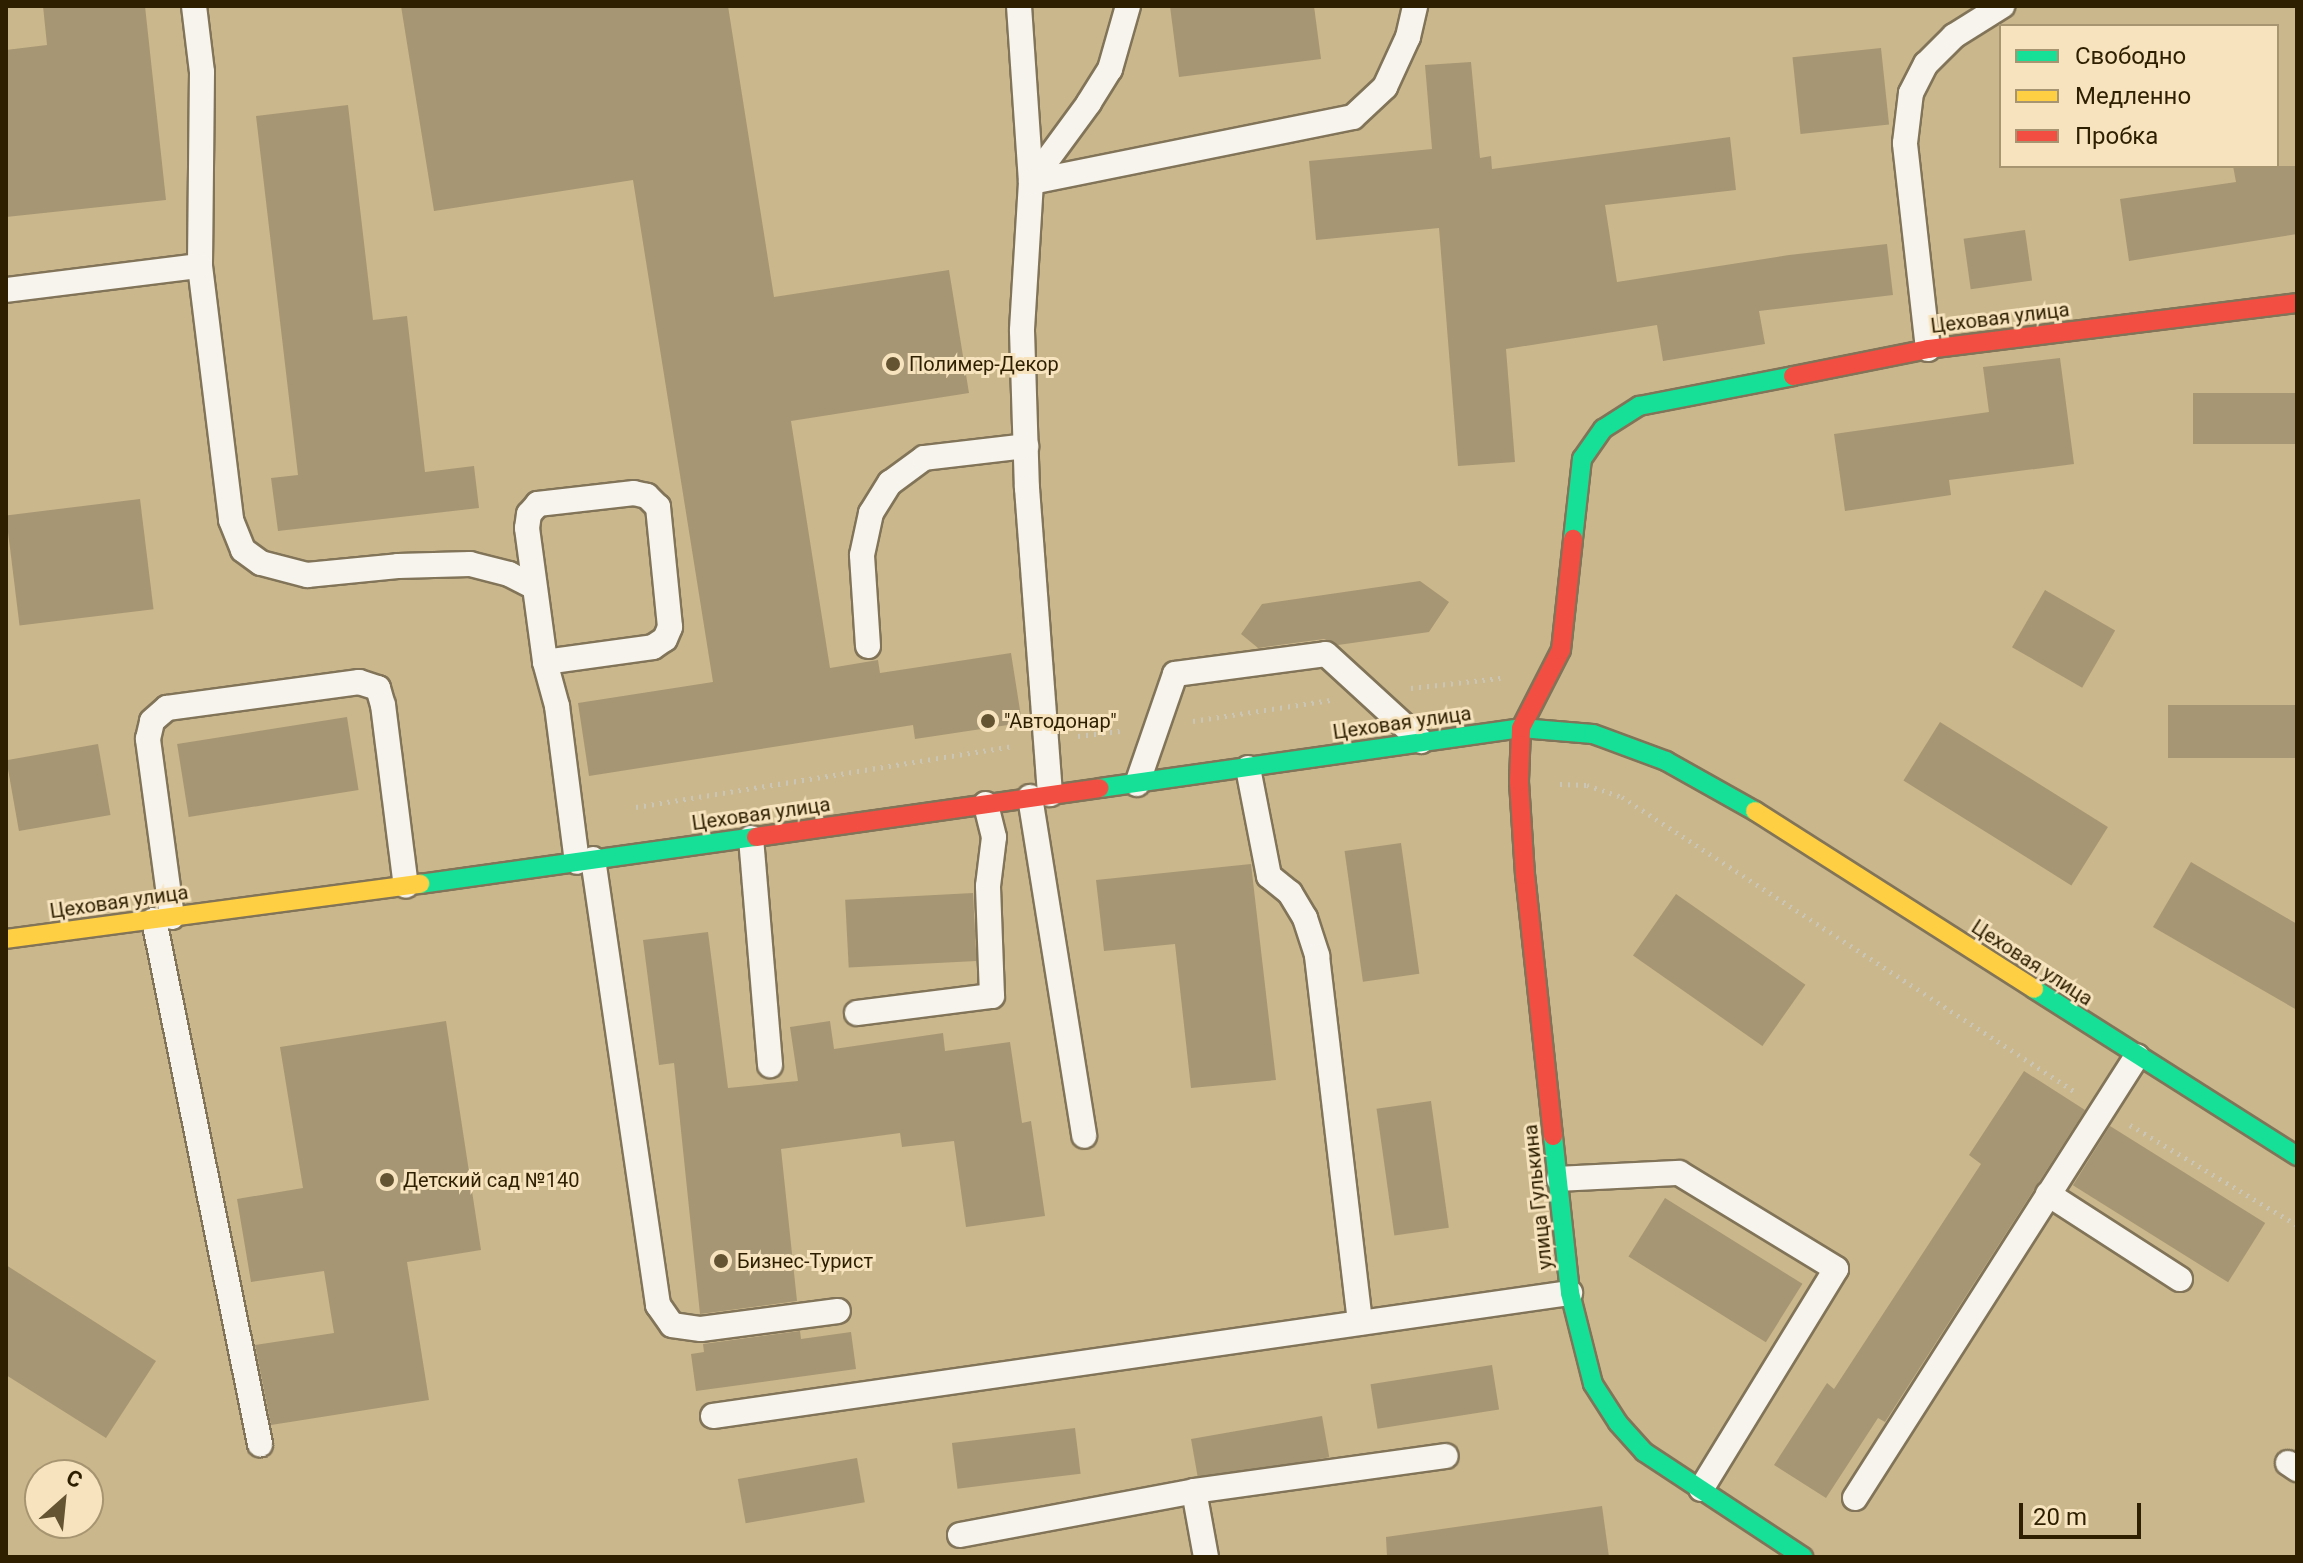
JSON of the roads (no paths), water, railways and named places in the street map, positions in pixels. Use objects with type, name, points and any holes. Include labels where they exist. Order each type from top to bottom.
[{"type":"main road","name":"Цеховая улица","points":[[1521,728],[1561,650],[1569,602],[1582,459],[1603,429],[1639,406],[1928,349],[2297,303]]},
{"type":"main road","name":"Цеховая улица","points":[[6,939],[751,838],[1521,728],[1593,734],[1666,761],[1736,799],[2297,1156]]},
{"type":"main road","name":"улица Гулькина","points":[[1521,728],[1519,781],[1525,875],[1570,1293],[1593,1384],[1618,1423],[1644,1452],[1803,1557]]},
{"type":"lane","points":[[194,6],[202,72],[200,266],[231,520],[243,550],[261,563],[307,575],[398,566],[470,564],[509,574],[534,587]]},
{"type":"lane","points":[[1019,6],[1031,182],[1022,331],[1026,446],[1046,741],[1040,796],[1084,1136]]},
{"type":"lane","points":[[1031,182],[1110,69],[1128,6]]},
{"type":"lane","points":[[1031,182],[1353,117],[1385,87],[1408,37],[1415,6]]},
{"type":"lane","points":[[1928,349],[1905,143],[1911,93],[1926,64],[1954,36],[2002,6]]},
{"type":"lane","points":[[6,290],[200,266]]},
{"type":"lane","points":[[868,646],[862,555],[871,513],[890,483],[924,458],[1026,446]]},
{"type":"lane","points":[[545,662],[653,647],[665,639],[670,627],[658,507],[647,496],[634,493],[538,504],[529,514],[527,528],[545,662],[557,706],[585,860],[658,1305],[672,1325],[701,1329],[838,1311]]},
{"type":"lane","points":[[1137,784],[1175,674],[1326,654],[1421,741]]},
{"type":"lane","points":[[260,1444],[163,919],[148,739],[152,721],[167,708],[359,682],[378,688],[383,705],[406,886]]},
{"type":"lane","points":[[1248,768],[1269,876],[1290,893],[1305,918],[1317,956],[1360,1322]]},
{"type":"lane","points":[[857,1013],[992,996],[988,886],[994,837],[986,804]]},
{"type":"lane","points":[[751,838],[770,1065]]},
{"type":"lane","points":[[1855,1498],[2137,1056]]},
{"type":"lane","points":[[1559,1179],[1679,1173],[1836,1269],[1701,1489]]},
{"type":"lane","points":[[2048,1194],[2180,1279]]},
{"type":"lane","points":[[713,1416],[1570,1293]]},
{"type":"lane","points":[[960,1535],[1194,1491],[1446,1456]]},
{"type":"lane","points":[[1194,1491],[1206,1557]]},
{"type":"place","name":"Полимер-Декор","points":[[893,364]]},
{"type":"place","name":"\"Автодонар\"","points":[[988,721]]},
{"type":"place","name":"Детский сад №140","points":[[387,1180]]},
{"type":"place","name":"Бизнес-Турист","points":[[721,1261]]}]
